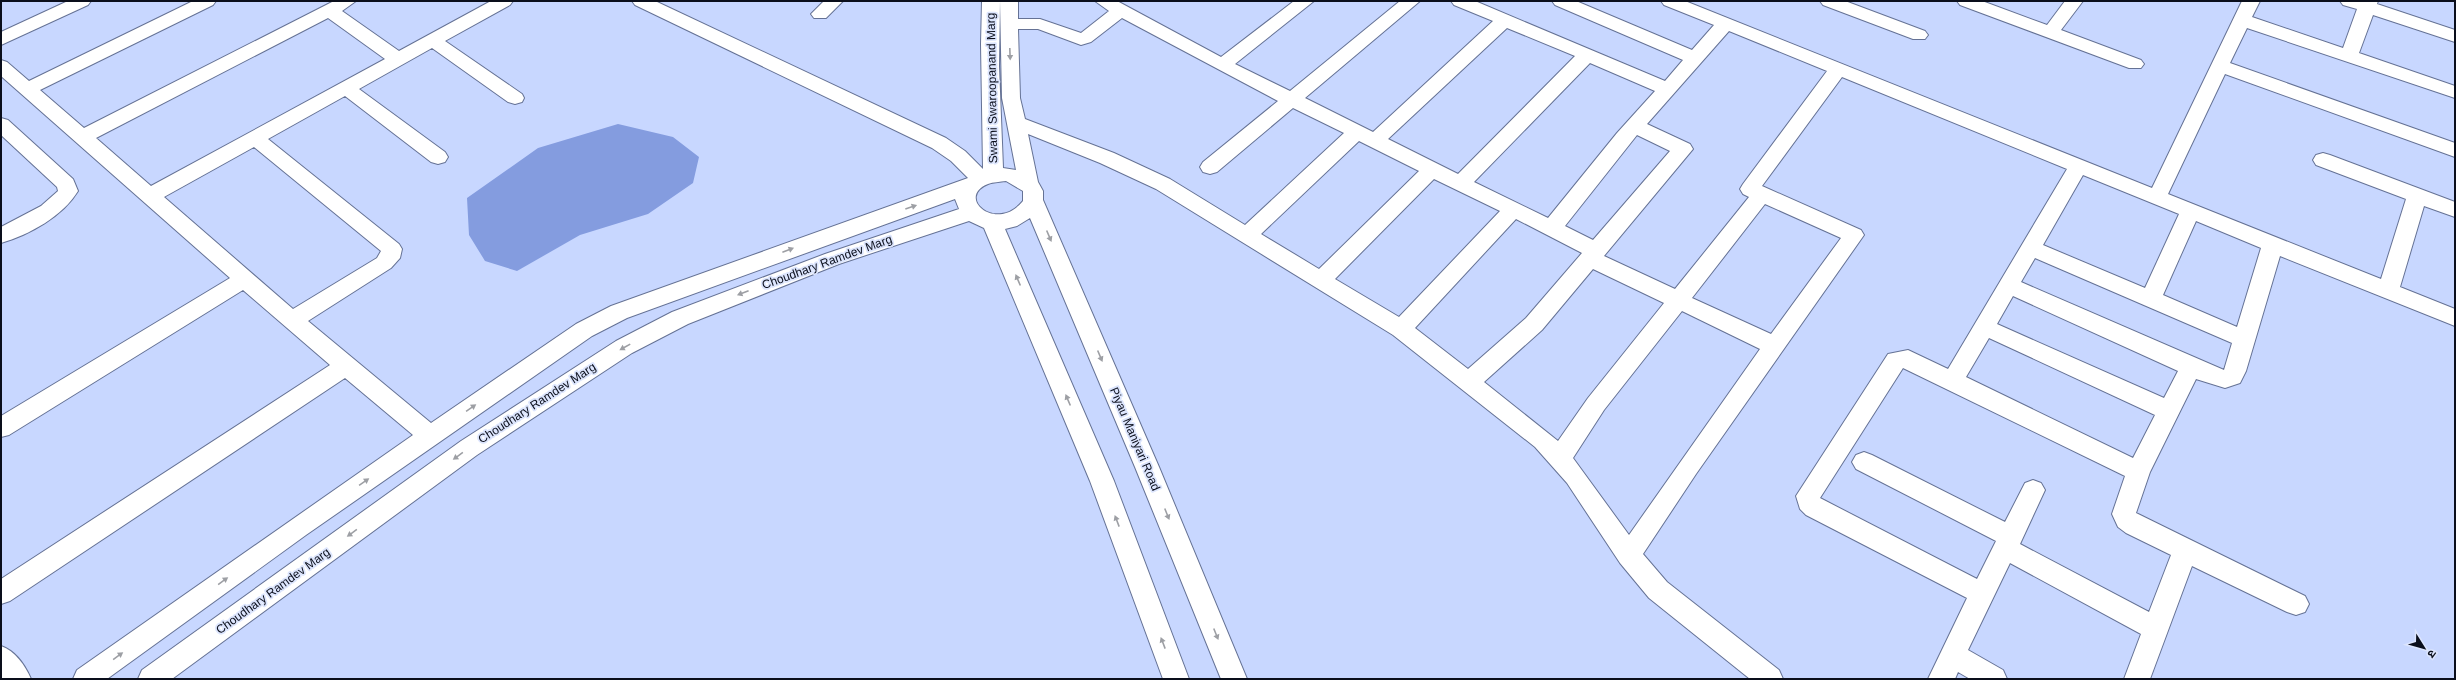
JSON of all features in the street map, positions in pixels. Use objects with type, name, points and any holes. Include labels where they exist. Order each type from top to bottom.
[{"type":"street","points":[[1,39],[82,1]]},
{"type":"street","points":[[28,89],[207,1]]},
{"type":"street","points":[[83,137],[347,1]]},
{"type":"street","points":[[151,195],[504,1]]},
{"type":"street","points":[[640,1],[939,143],[958,156],[981,180]]},
{"type":"street","points":[[820,14],[834,1]]},
{"type":"street","name":"Swami Swaroopanand Marg","points":[[981,180],[993,125],[990,94],[991,1]]},
{"type":"street","name":"Swami Swaroopanand Marg","points":[[1009,1],[1011,98],[1031,191]]},
{"type":"street","points":[[1104,1],[1292,100],[1551,229],[1592,254],[1678,301],[1775,346]]},
{"type":"street","points":[[1222,64],[1305,1]]},
{"type":"street","points":[[1210,167],[1411,1]]},
{"type":"street","points":[[1460,1],[1504,21],[1668,89]]},
{"type":"street","points":[[1561,1],[1695,58]]},
{"type":"street","points":[[1670,1],[2191,210],[2455,318]]},
{"type":"street","points":[[1829,1],[1919,35]]},
{"type":"street","points":[[1966,1],[2135,64]]},
{"type":"street","points":[[2051,32],[2074,1]]},
{"type":"street","points":[[2157,197],[2251,1]]},
{"type":"street","points":[[2349,1],[2368,4],[2455,36]]},
{"type":"street","points":[[2348,56],[2368,4]]},
{"type":"street","points":[[329,10],[398,59]]},
{"type":"street","points":[[1009,24],[1040,24],[1081,39],[1085,38],[1121,10]]},
{"type":"street","points":[[2242,20],[2455,92]]},
{"type":"street","points":[[1375,141],[1504,21]]},
{"type":"street","points":[[1551,229],[1635,126],[1726,23]]},
{"type":"street","points":[[432,40],[515,98]]},
{"type":"street","points":[[1460,184],[1587,56]]},
{"type":"street","points":[[1,66],[151,195],[292,320],[430,436]]},
{"type":"street","points":[[2220,66],[2455,150]]},
{"type":"street","points":[[1630,555],[1688,467],[1854,235],[1750,189],[1838,69]]},
{"type":"street","points":[[346,88],[438,158]]},
{"type":"street","points":[[1015,122],[1147,176],[1247,234],[1401,329],[1537,436],[1560,458],[1575,476],[1630,555],[1658,590],[1770,679]]},
{"type":"street","points":[[1,124],[66,184],[68,190],[65,198],[53,208],[1,236]]},
{"type":"street","points":[[1468,383],[1534,324],[1592,254],[1684,149],[1635,126]]},
{"type":"street","points":[[1247,234],[1357,132]]},
{"type":"street","points":[[255,138],[392,249],[390,258],[384,263],[292,320]]},
{"type":"street","points":[[2323,160],[2455,210]]},
{"type":"street","points":[[1953,380],[2079,165]]},
{"type":"street","points":[[1321,280],[1432,170]]},
{"type":"street","points":[[1006,174],[1019,177],[1031,191],[1028,209],[1019,217],[1006,221],[992,222],[979,220],[970,213],[965,205],[965,196],[981,180],[1006,174]]},
{"type":"street","name":"Choudhary Ramdev Marg","points":[[86,679],[430,436],[584,330],[619,312],[981,180]]},
{"type":"street","name":"Piyau Maniyari Road","points":[[1031,191],[1234,679]]},
{"type":"street","points":[[1560,458],[1596,404],[1762,194]]},
{"type":"street","points":[[2388,290],[2417,196]]},
{"type":"street","points":[[1401,329],[1513,210]]},
{"type":"street","points":[[2151,298],[2191,210]]},
{"type":"street","name":"Choudhary Ramdev Marg","points":[[151,679],[469,448],[624,347],[680,318],[832,259],[970,213]]},
{"type":"street","points":[[992,222],[1102,481],[1176,679]]},
{"type":"street","points":[[2009,285],[2216,378],[2225,380],[2232,377],[2273,244]]},
{"type":"street","points":[[2031,248],[2244,339]]},
{"type":"street","points":[[1,428],[246,278]]},
{"type":"street","points":[[1984,327],[2169,411]]},
{"type":"street","points":[[1983,594],[1815,508],[1809,502],[1808,496],[1896,360],[1908,359],[2138,472]]},
{"type":"street","points":[[1,593],[347,365]]},
{"type":"street","points":[[2191,367],[2138,472],[2125,508],[2127,520],[2296,604]]},
{"type":"street","points":[[1864,462],[2156,629]]},
{"type":"street","points":[[1941,679],[2034,490]]},
{"type":"street","points":[[2137,679],[2186,549]]},
{"type":"street","points":[[1953,655],[1994,679]]},
{"type":"street","points":[[1,658],[18,679]]},
{"type":"water","points":[[618,124],[673,137],[699,157],[693,183],[648,214],[580,235],[517,271],[485,261],[469,235],[467,198],[538,148]]}]
